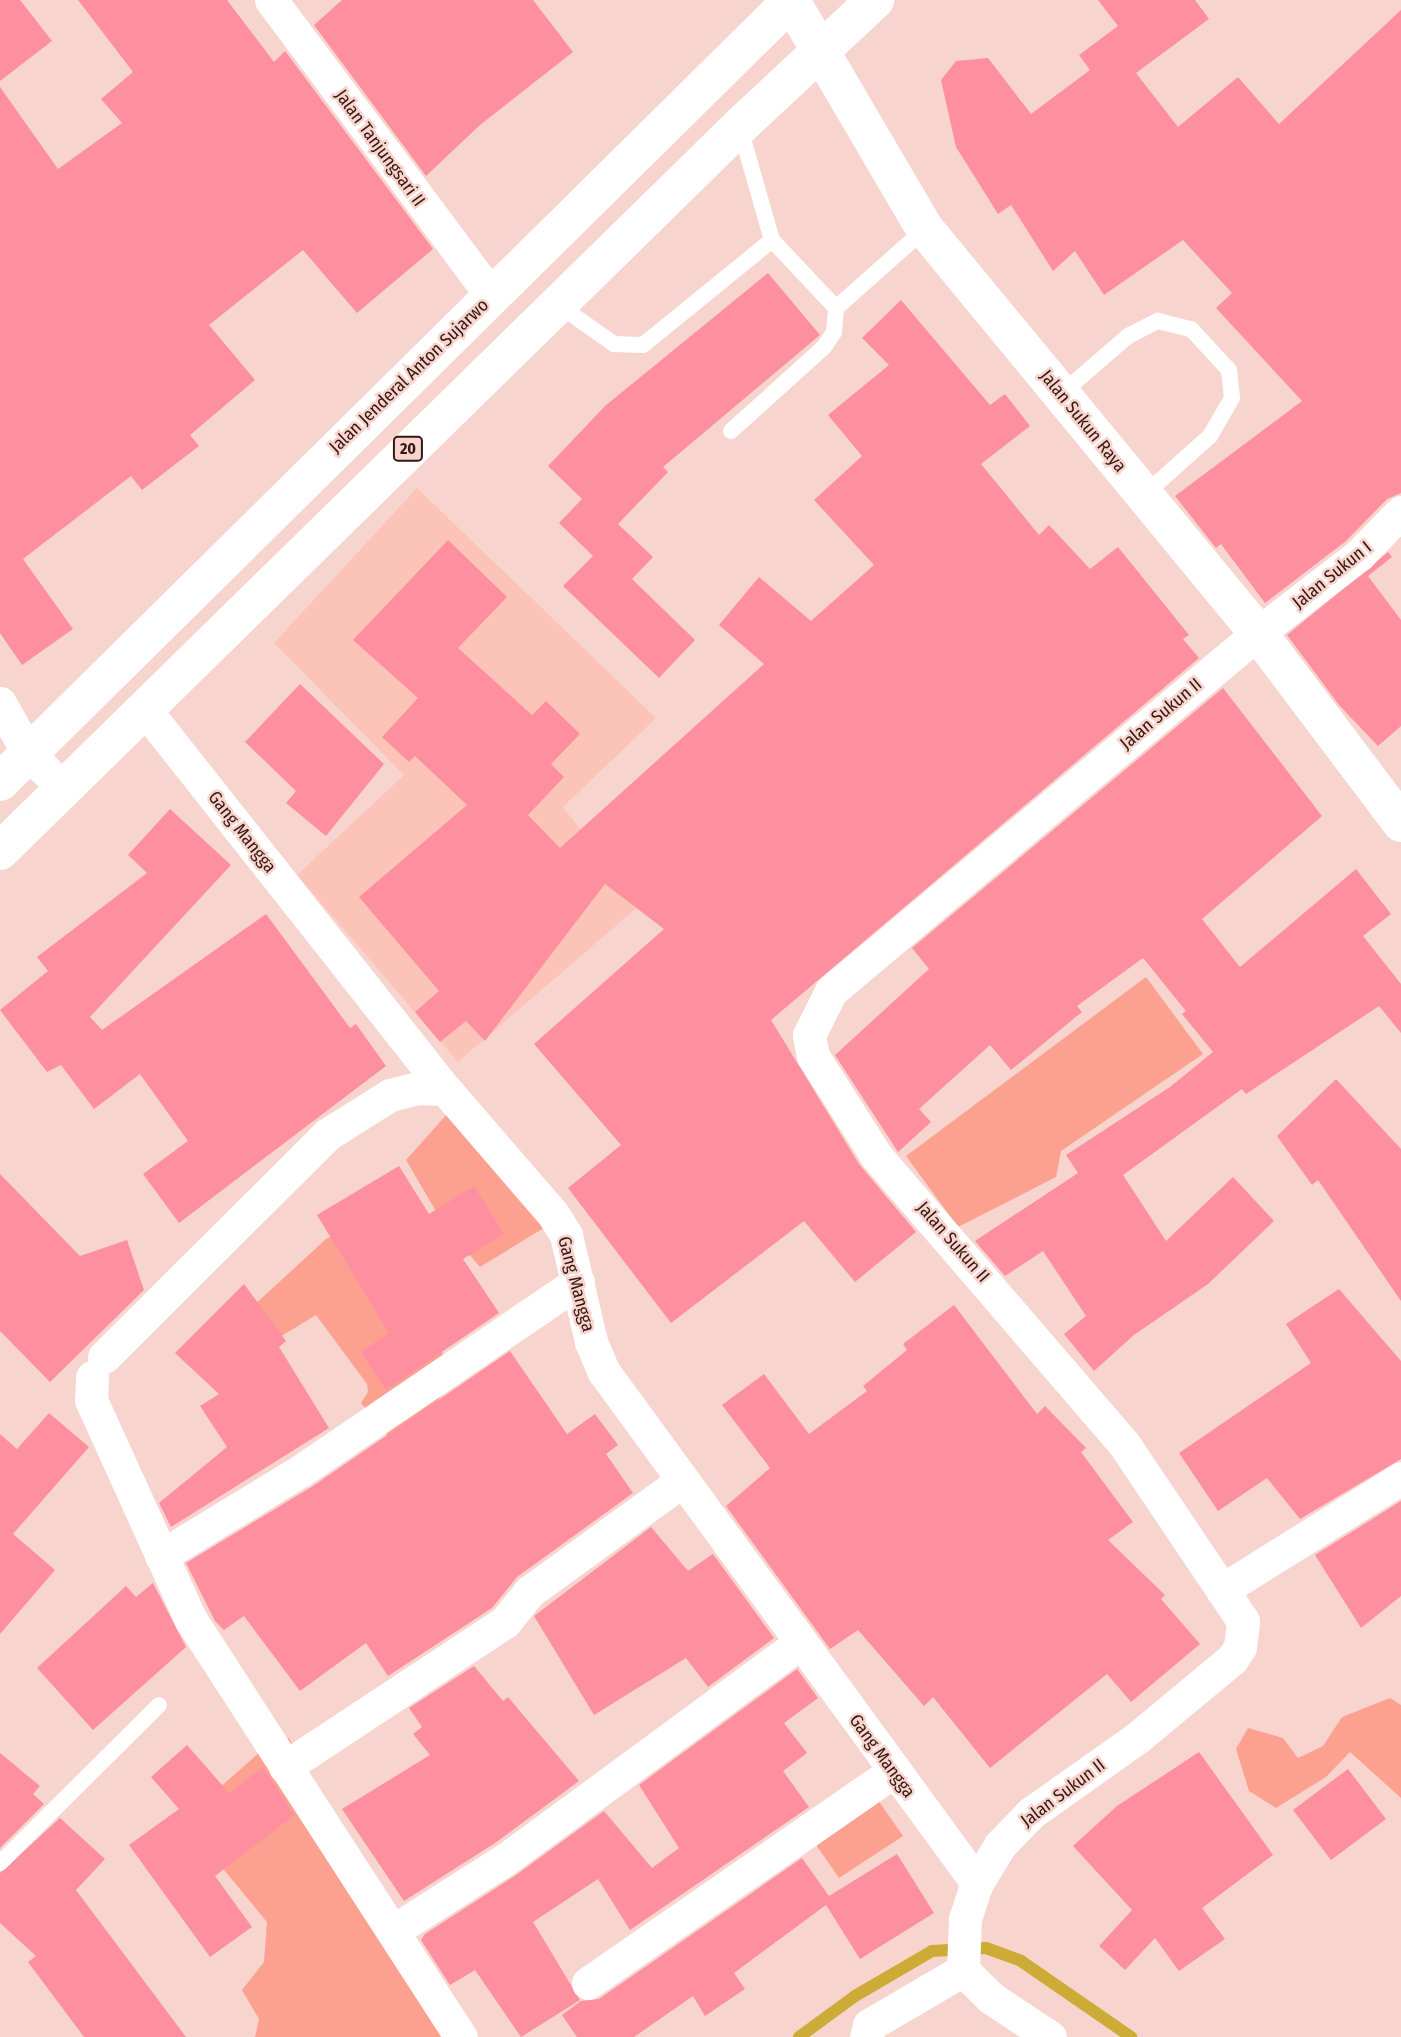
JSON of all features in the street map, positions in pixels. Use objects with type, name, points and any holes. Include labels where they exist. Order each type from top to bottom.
[{"type":"main road","name":"Jalan Jenderal Anton Sujarwo","points":[[0,782],[791,0]]},
{"type":"main road","name":"Jalan Sukun Raya","points":[[791,0],[925,229],[1258,633],[1401,824]]},
{"type":"main road","name":"20","points":[[0,852],[143,707],[740,126],[875,0]]},
{"type":"street","name":"Jalan Tanjungsari II","points":[[271,0],[491,295]]},
{"type":"street","name":"Jalan Sukun I","points":[[1258,633],[1359,555],[1401,512]]},
{"type":"street","name":"Jalan Sukun II","points":[[977,1883],[1000,1846],[1031,1813],[1137,1738],[1232,1659],[1240,1647],[1243,1621],[1124,1444],[875,1154],[813,1056],[809,1035],[831,991],[1258,633]]},
{"type":"street","points":[[0,703],[28,753],[62,787]]},
{"type":"street","name":"Gang Mangga","points":[[143,707],[445,1089],[553,1214],[566,1235],[596,1357],[893,1772],[977,1883]]},
{"type":"street","points":[[445,1089],[418,1088],[390,1096],[328,1135],[98,1367],[91,1400],[191,1620],[461,2037]]},
{"type":"street","points":[[161,1556],[302,1470],[578,1282]]},
{"type":"street","points":[[1222,1590],[1401,1478]]},
{"type":"street","points":[[285,1767],[505,1622],[529,1592],[683,1480]]},
{"type":"street","points":[[393,1931],[506,1859],[800,1643]]},
{"type":"street","points":[[588,1983],[893,1772]]},
{"type":"street","points":[[977,1883],[965,1919],[962,1964],[990,1998],[1050,2037]]},
{"type":"street","points":[[866,2037],[869,2025],[962,1964]]},
{"type":"lane","points":[[740,126],[772,240],[836,308]]},
{"type":"lane","points":[[731,431],[824,347],[834,332],[836,308],[925,229]]},
{"type":"lane","points":[[557,304],[614,344],[643,345],[772,240]]},
{"type":"lane","points":[[1061,394],[1128,336],[1158,321],[1191,329],[1229,370],[1232,398],[1210,436],[1144,495]]},
{"type":"lane","points":[[0,1863],[159,1705]]},
{"type":"shaded area","points":[[417,488],[656,718],[563,807],[640,905],[458,1062],[297,875],[404,775],[274,643]]},
{"type":"shaded area","points":[[1146,977],[1203,1054],[1061,1151],[1056,1177],[958,1227],[906,1156]]},
{"type":"shaded area","points":[[448,1113],[547,1226],[480,1267],[444,1225],[406,1160]]},
{"type":"shaded area","points":[[364,1218],[441,1349],[454,1381],[431,1408],[403,1454],[361,1403],[368,1392],[367,1384],[316,1315],[275,1340],[250,1309],[326,1239]]},
{"type":"shaded area","points":[[1390,1698],[1401,1705],[1401,1798],[1350,1752],[1326,1777],[1276,1808],[1249,1791],[1236,1749],[1248,1728],[1283,1738],[1298,1758],[1323,1746],[1342,1717]]},
{"type":"shaded area","points":[[278,1736],[289,1738],[446,2037],[255,2037],[259,2019],[242,1990],[264,1962],[267,1922],[183,1820]]},
{"type":"shaded area","points":[[878,1800],[903,1836],[839,1878],[814,1842]]},
{"type":"building","points":[[0,0],[20,0],[52,41],[0,81]]},
{"type":"building","points":[[78,0],[227,0],[274,62],[285,51],[433,249],[357,313],[303,250],[209,325],[255,380],[190,435],[199,446],[142,490],[131,476],[23,559],[73,629],[22,665],[0,633],[0,87],[58,169],[122,123],[101,99],[133,72]]},
{"type":"building","points":[[342,0],[533,0],[573,52],[480,125],[426,176],[314,25]]},
{"type":"building","points":[[1098,0],[1195,0],[1209,19],[1136,73],[1178,127],[1238,77],[1279,124],[1401,10],[1401,493],[1387,499],[1346,541],[1265,603],[1221,544],[1216,548],[1175,496],[1302,401],[1216,308],[1232,293],[1183,240],[1104,295],[1075,251],[1053,271],[1011,205],[998,214],[956,147],[941,80],[956,61],[988,58],[1031,114],[1090,70],[1079,55],[1118,26]]},
{"type":"building","points":[[768,273],[820,335],[663,467],[668,472],[618,524],[653,557],[632,579],[695,640],[659,678],[563,586],[593,556],[559,523],[582,499],[548,466],[605,406]]},
{"type":"building","points":[[901,300],[990,405],[1005,394],[1030,426],[981,464],[1039,535],[1049,525],[1090,569],[1118,547],[1189,635],[1183,639],[1199,658],[771,1020],[859,1164],[916,1232],[855,1282],[804,1221],[671,1323],[568,1188],[621,1145],[534,1044],[664,929],[605,884],[485,1041],[466,1021],[440,1042],[415,1012],[439,991],[359,897],[467,805],[415,756],[409,762],[382,737],[418,698],[353,640],[448,540],[507,597],[458,648],[532,715],[546,701],[580,734],[551,764],[564,777],[528,815],[560,848],[764,664],[719,625],[759,577],[811,621],[874,565],[814,500],[862,456],[828,415],[889,365],[862,338]]},
{"type":"building","points":[[1388,552],[1392,557],[1368,576],[1401,620],[1401,726],[1378,746],[1339,705],[1287,635]]},
{"type":"building","points":[[300,684],[384,764],[326,836],[286,803],[296,791],[245,742]]},
{"type":"building","points":[[1223,688],[1322,816],[1202,919],[1240,967],[1356,869],[1391,914],[1363,936],[1401,984],[1401,1033],[1379,1006],[1246,1094],[1242,1089],[1123,1175],[1166,1241],[1233,1177],[1274,1221],[1208,1284],[1134,1335],[1094,1371],[1064,1334],[1086,1316],[1043,1251],[1005,1276],[975,1241],[1078,1173],[1066,1155],[1170,1087],[1213,1052],[1182,1014],[1186,1011],[1143,958],[1077,1006],[1082,1012],[1011,1070],[990,1045],[919,1109],[931,1122],[898,1152],[835,1055],[929,969],[912,948]]},
{"type":"building","points":[[170,809],[231,865],[90,1017],[102,1030],[266,914],[350,1028],[356,1024],[386,1066],[179,1223],[143,1174],[188,1141],[140,1074],[94,1109],[61,1065],[47,1072],[0,1010],[48,971],[37,957],[147,873],[128,855]]},
{"type":"building","points":[[1336,1079],[1401,1149],[1401,1301],[1318,1180],[1312,1185],[1277,1136]]},
{"type":"building","points":[[399,1166],[429,1214],[474,1186],[504,1234],[463,1259],[499,1313],[386,1390],[361,1352],[389,1333],[317,1215]]},
{"type":"building","points":[[0,1174],[80,1256],[127,1240],[144,1290],[50,1382],[0,1331]]},
{"type":"building","points":[[244,1284],[286,1341],[279,1347],[329,1428],[171,1527],[159,1503],[227,1447],[200,1406],[219,1394],[175,1353]]},
{"type":"building","points":[[1339,1289],[1401,1361],[1401,1459],[1300,1519],[1267,1478],[1218,1511],[1179,1453],[1311,1363],[1286,1324]]},
{"type":"building","points":[[954,1305],[1037,1414],[1045,1406],[1086,1448],[1081,1452],[1133,1522],[1108,1540],[1165,1595],[1161,1599],[1200,1644],[1131,1702],[1107,1674],[990,1768],[933,1697],[924,1706],[858,1630],[830,1649],[726,1506],[770,1468],[722,1405],[764,1374],[809,1434],[867,1391],[863,1386],[907,1350],[903,1344]]},
{"type":"building","points":[[510,1351],[567,1434],[595,1414],[618,1445],[606,1454],[633,1493],[517,1577],[492,1608],[388,1676],[366,1643],[300,1691],[244,1616],[224,1630],[215,1621],[186,1563],[313,1486]]},
{"type":"building","points":[[49,1413],[89,1447],[13,1534],[55,1570],[0,1634],[0,1434],[17,1449]]},
{"type":"building","points":[[1401,1501],[1401,1596],[1361,1628],[1315,1555]]},
{"type":"building","points":[[651,1527],[688,1571],[713,1554],[774,1638],[708,1687],[686,1658],[594,1715],[534,1616]]},
{"type":"building","points":[[153,1583],[186,1647],[93,1730],[37,1668],[126,1586],[136,1597]]},
{"type":"building","points":[[474,1666],[503,1701],[508,1697],[579,1781],[495,1843],[404,1901],[342,1809],[430,1755],[413,1734],[422,1727],[409,1708]]},
{"type":"building","points":[[797,1669],[818,1698],[784,1723],[807,1753],[783,1771],[809,1807],[630,1930],[598,1879],[533,1922],[580,2000],[521,2037],[475,1970],[450,1985],[421,1940],[425,1934],[516,1875],[604,1811],[652,1868],[679,1848],[639,1785]]},
{"type":"building","points":[[187,1745],[229,1793],[263,1767],[294,1815],[215,1876],[252,1927],[210,1957],[129,1845],[179,1809],[151,1777]]},
{"type":"building","points":[[1199,1752],[1273,1855],[1202,1908],[1225,1939],[1179,1971],[1155,1938],[1125,1970],[1099,1946],[1132,1910],[1073,1846],[1117,1806]]},
{"type":"building","points":[[0,1753],[40,1786],[33,1794],[44,1804],[0,1848]]},
{"type":"building","points":[[1348,1769],[1386,1819],[1331,1860],[1293,1810]]},
{"type":"building","points":[[60,1818],[105,1859],[76,1890],[186,2037],[84,2037],[28,1962],[36,1956],[0,1923],[0,1873]]},
{"type":"building","points":[[897,1854],[934,1913],[860,1959],[826,1905],[734,1973],[745,1989],[705,2016],[693,1996],[634,2037],[577,2037],[562,2015],[581,2001],[599,1999],[802,1858],[829,1896]]},
{"type":"waterway","points":[[799,2037],[855,1996],[932,1951],[986,1948],[1021,1961],[1131,2037]]}]
